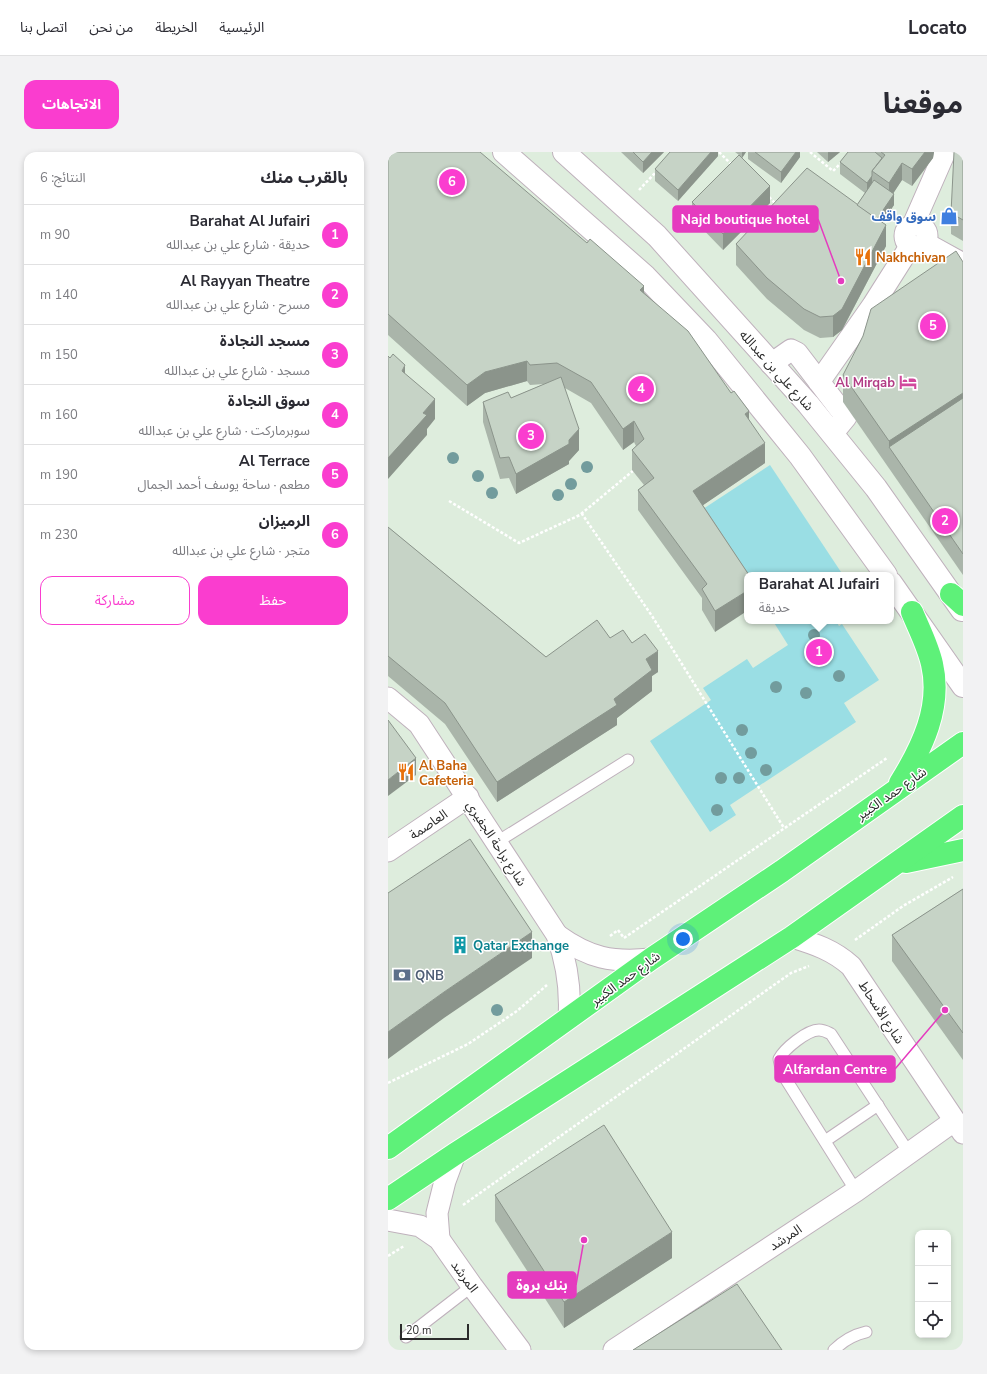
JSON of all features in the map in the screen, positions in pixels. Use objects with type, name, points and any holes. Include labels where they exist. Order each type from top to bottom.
[{"type":"main road","points":[[896,790],[921,748],[928,728],[934,690],[932,665],[929,652],[912,612]]},
{"type":"main road","name":"شارع حمد الكبير","points":[[388,1148],[651,959],[782,871],[963,743]]},
{"type":"main road","points":[[388,1200],[455,1154],[792,936],[897,864],[963,816]]},
{"type":"main road","points":[[897,864],[963,850]]},
{"type":"street","points":[[504,152],[639,271],[706,340],[800,456],[884,572]]},
{"type":"street","name":"شارع علي بن عبدالله","points":[[564,152],[664,244],[832,434],[876,488],[957,600],[963,612]]},
{"type":"street","points":[[945,152],[913,225],[905,234],[906,240],[963,264]]},
{"type":"street","points":[[819,382],[918,244]]},
{"type":"street","points":[[771,364],[791,350],[797,353],[846,417],[832,434]]},
{"type":"street","points":[[894,587],[963,686]]},
{"type":"street","name":"شارع براحة الجفيري","points":[[388,698],[419,724],[468,796],[557,935],[567,968],[570,1018]]},
{"type":"street","name":"العاصمة","points":[[388,851],[468,796]]},
{"type":"street","name":"شارع براحة الجفيري","points":[[557,935],[572,946],[588,954],[608,960],[630,961],[651,959]]},
{"type":"street","name":"شارع الأسحاط","points":[[792,936],[821,946],[836,954],[857,974],[959,1127]]},
{"type":"street","name":"المرشد","points":[[614,1350],[856,1191],[909,1153],[959,1127]]},
{"type":"street","points":[[439,1240],[437,1213],[445,1181],[455,1154]]},
{"type":"street","name":"المرشد","points":[[388,1220],[420,1226],[439,1240],[520,1350]]},
{"type":"lane","points":[[497,842],[628,760]]},
{"type":"lane","points":[[856,1191],[782,1073],[779,1059],[787,1048],[813,1031],[825,1031],[831,1034],[909,1153]]},
{"type":"lane","points":[[825,1141],[878,1105]]},
{"type":"lane","points":[[406,1337],[472,1286]]},
{"type":"lane","points":[[834,1350],[841,1343],[856,1334],[866,1332]]},
{"type":"path","points":[[719,152],[734,166],[729,171]]},
{"type":"path","points":[[810,152],[833,171],[843,161]]},
{"type":"path","points":[[624,206],[660,169]]},
{"type":"path","points":[[767,196],[779,206]]},
{"type":"path","points":[[664,244],[698,203]]},
{"type":"path","points":[[449,501],[519,543],[579,515],[622,478],[640,466]]},
{"type":"path","points":[[579,515],[582,514],[652,616],[784,828]]},
{"type":"path","points":[[588,954],[618,930],[624,938],[894,753]]},
{"type":"path","points":[[457,1209],[791,973],[836,954],[903,906],[956,875]]},
{"type":"path","points":[[388,1083],[468,1044],[517,1011],[567,968]]},
{"type":"path","points":[[388,1256],[406,1245]]},
{"type":"shaded area","points":[[770,465],[841,572],[745,572],[700,511]]},
{"type":"shaded area","points":[[775,624],[838,624],[839,626],[842,624],[879,680],[844,703],[856,722],[730,805],[736,815],[710,832],[650,741],[711,700],[703,688],[747,659],[753,668],[788,645]]},
{"type":"building","points":[[388,152],[480,152],[587,243],[590,239],[644,286],[640,290],[688,331],[731,393],[734,391],[749,411],[745,414],[765,443],[693,491],[747,572],[744,572],[744,593],[715,611],[702,589],[707,584],[638,490],[654,478],[632,450],[644,439],[634,421],[623,429],[591,382],[557,363],[530,365],[527,361],[485,372],[467,385],[388,314]]},
{"type":"building","points":[[633,152],[652,152],[643,162]]},
{"type":"building","points":[[670,152],[711,152],[678,190],[655,169]]},
{"type":"building","points":[[755,152],[796,152],[781,172]]},
{"type":"building","points":[[848,152],[875,152],[882,158],[872,171],[872,176],[867,183],[840,162]]},
{"type":"building","points":[[881,152],[925,152],[912,169],[902,163],[889,183],[872,171],[885,155]]},
{"type":"building","points":[[954,152],[963,152],[963,220],[951,213]]},
{"type":"building","points":[[739,155],[770,186],[723,234],[692,202]]},
{"type":"building","points":[[807,168],[886,225],[842,309],[833,316],[820,317],[804,309],[767,278],[736,244]]},
{"type":"building","points":[[874,180],[894,194],[877,219],[857,205]]},
{"type":"building","name":"Al Mirqab","points":[[956,251],[963,262],[963,393],[889,441],[843,375],[863,336],[871,309]]},
{"type":"building","points":[[393,354],[405,365],[402,371],[435,399],[423,413],[427,415],[388,458],[388,356],[390,358]]},
{"type":"building","points":[[561,377],[579,429],[569,440],[569,444],[516,474],[509,457],[500,458],[483,402],[508,392],[511,398]]},
{"type":"building","points":[[963,398],[963,554],[889,447]]},
{"type":"building","points":[[388,527],[546,657],[597,620],[610,638],[623,630],[632,643],[645,634],[658,651],[646,659],[652,670],[614,699],[617,705],[497,782],[445,703],[388,656]]},
{"type":"building","points":[[388,720],[416,758],[388,780]]},
{"type":"building","name":"Qatar Exchange","points":[[470,839],[532,932],[388,1032],[388,893]]},
{"type":"building","points":[[963,889],[963,1033],[892,935]]},
{"type":"building","points":[[604,1125],[672,1232],[564,1302],[495,1195]]},
{"type":"building","points":[[737,1284],[782,1350],[633,1350]]},
{"type":"place","name":"الرميزان","points":[[452,182]]},
{"type":"place","name":"سوق واقف","points":[[949,216]]},
{"type":"place","name":"Nakhchivan","points":[[863,257]]},
{"type":"place","name":"Najd boutique hotel","points":[[841,281]]},
{"type":"place","name":"Al Terrace","points":[[933,326]]},
{"type":"place","name":"Al Mirqab","points":[[908,382]]},
{"type":"place","name":"سوق النجادة","points":[[641,389]]},
{"type":"place","name":"مسجد النجادة","points":[[531,436]]},
{"type":"place","name":"Al Rayyan Theatre","points":[[945,521]]},
{"type":"place","name":"Barahat Al Jufairi","points":[[819,652]]},
{"type":"place","name":"Al Baha Cafeteria","points":[[406,772]]},
{"type":"place","name":"Qatar Exchange","points":[[460,945]]},
{"type":"place","name":"QNB","points":[[402,975]]},
{"type":"place","name":"Alfardan Centre","points":[[945,1010]]},
{"type":"place","name":"بنك بروة","points":[[584,1240]]}]
